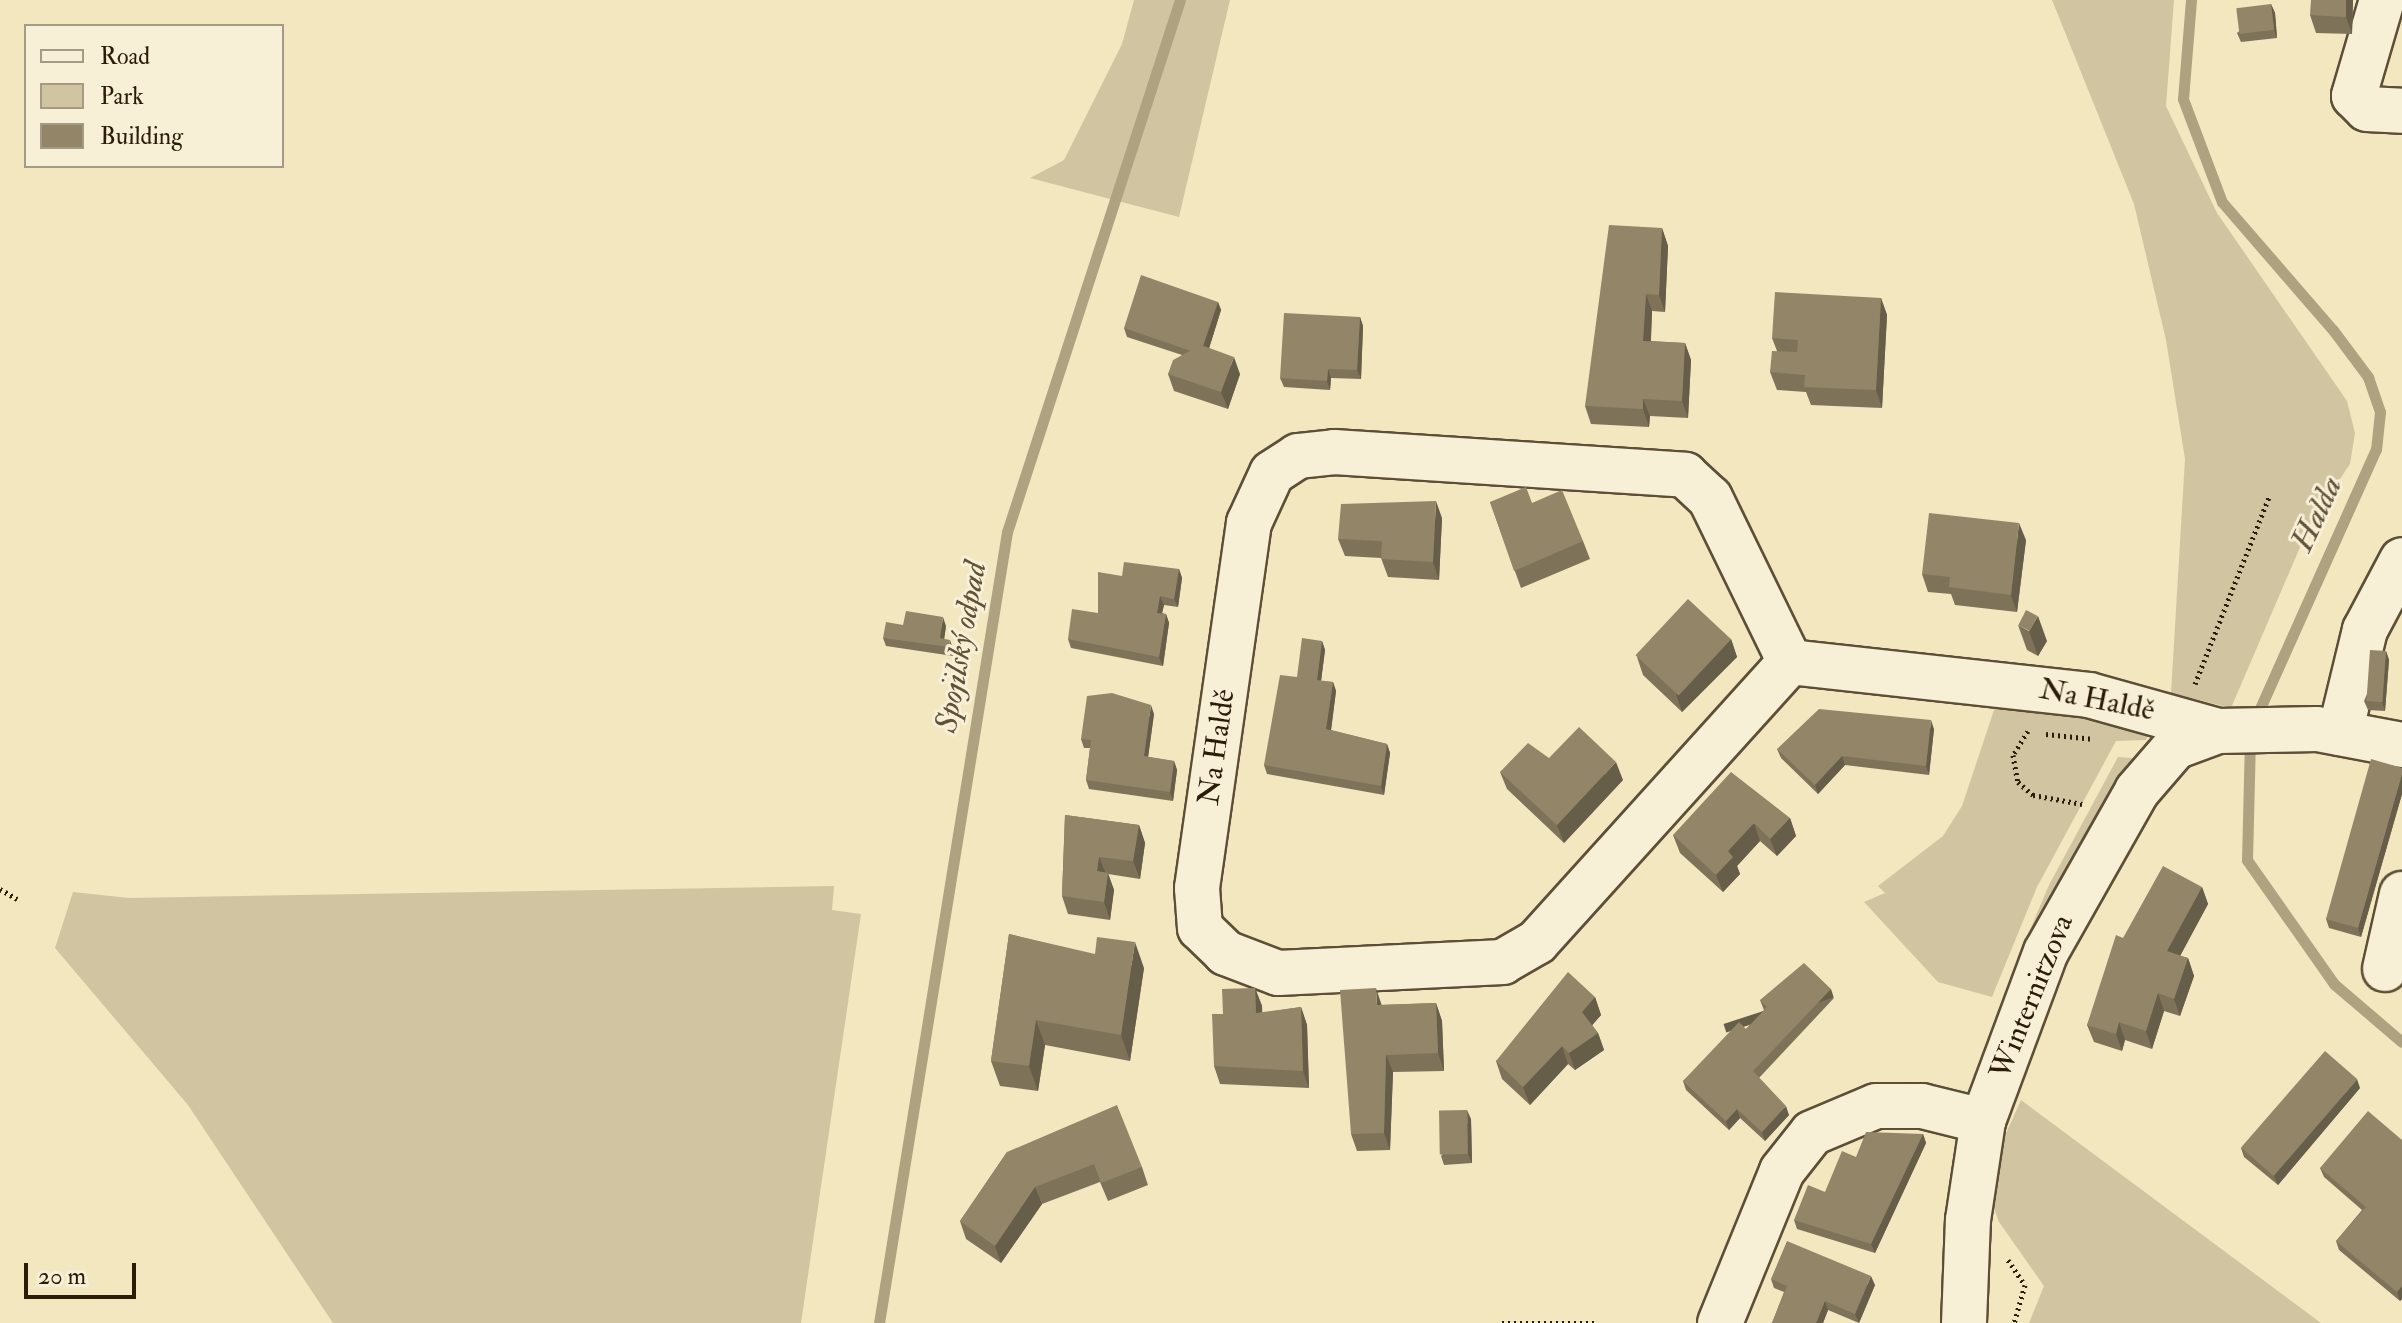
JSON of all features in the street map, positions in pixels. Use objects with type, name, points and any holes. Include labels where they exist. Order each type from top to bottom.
[{"type":"street","points":[[2382,0],[2354,96],[2367,109],[2402,111]]},
{"type":"street","name":"Na Haldě","points":[[1298,456],[1628,467],[1685,475],[1710,498],[1790,662],[1537,942],[1515,957],[1489,965],[1278,973],[1226,953],[1200,928],[1197,888],[1249,523],[1272,473],[1298,456]]},
{"type":"street","points":[[2340,733],[2365,630],[2402,560]]},
{"type":"street","name":"Na Haldě","points":[[1790,662],[2007,683],[2200,725],[2295,728],[2402,745]]},
{"type":"street","name":"Winternitzova","points":[[1964,1323],[1968,1220],[1983,1121],[2046,952],[2113,825],[2175,747],[2200,725]]},
{"type":"street","points":[[2385,969],[2402,894]]},
{"type":"street","points":[[1720,1323],[1782,1171],[1812,1133],[1876,1106],[1922,1106],[1983,1121]]},
{"type":"path","points":[[2200,725],[2270,495]]},
{"type":"path","points":[[2086,807],[2024,790],[2013,755],[2024,732],[2080,743],[2103,736]]},
{"type":"path","points":[[0,889],[17,899]]},
{"type":"path","points":[[1502,1323],[1596,1323]]},
{"type":"green space","points":[[1134,0],[1230,0],[1179,217],[1030,178],[1064,160],[1122,44]]},
{"type":"green space","points":[[2052,0],[2174,0],[2166,106],[2217,213],[2347,401],[2355,433],[2350,464],[2310,524],[2231,708],[2171,693],[2185,459],[2166,340],[2134,204]]},
{"type":"green space","points":[[1998,698],[2151,730],[2146,740],[2116,741],[2037,887],[1992,997],[1938,982],[1864,902],[1885,893],[1878,886],[1943,836],[1962,806]]},
{"type":"green space","points":[[2118,757],[2132,758],[2018,958],[2049,885]]},
{"type":"green space","points":[[834,886],[832,910],[861,914],[801,1323],[333,1323],[188,1105],[55,948],[73,892],[129,898]]},
{"type":"green space","points":[[2021,1100],[2321,1323],[2029,1323],[2044,1286],[1999,1222],[1989,1194],[1994,1160]]},
{"type":"building","points":[[2311,0],[2346,0],[2346,17],[2310,15]]},
{"type":"building","points":[[2271,4],[2274,30],[2239,34],[2236,8]]},
{"type":"building","points":[[1609,225],[1662,228],[1659,295],[1646,294],[1643,341],[1685,343],[1682,401],[1643,399],[1643,409],[1585,406]]},
{"type":"building","points":[[1141,275],[1218,302],[1203,346],[1191,351],[1124,328]]},
{"type":"building","points":[[1775,292],[1881,298],[1876,390],[1804,387],[1805,375],[1770,372],[1772,351],[1797,352],[1798,340],[1772,338]]},
{"type":"building","points":[[1284,313],[1360,317],[1357,370],[1328,369],[1327,381],[1280,378]]},
{"type":"building","points":[[1201,345],[1234,357],[1221,392],[1168,374],[1173,360]]},
{"type":"building","points":[[1526,487],[1532,503],[1562,490],[1583,541],[1514,571],[1490,502]]},
{"type":"building","points":[[1436,501],[1433,562],[1381,559],[1382,541],[1338,539],[1341,504]]},
{"type":"building","points":[[1929,513],[2019,523],[2011,595],[1949,587],[1950,577],[1922,574]]},
{"type":"building","points":[[1124,562],[1179,569],[1174,599],[1160,596],[1157,613],[1166,614],[1159,657],[1068,639],[1072,609],[1098,613],[1098,572],[1122,576]]},
{"type":"building","points":[[1688,599],[1731,639],[1679,696],[1635,655]]},
{"type":"building","points":[[2026,610],[2038,616],[2030,631],[2018,625]]},
{"type":"building","points":[[906,611],[943,617],[940,638],[950,640],[949,647],[883,638],[886,622],[903,625]]},
{"type":"building","points":[[1302,638],[1322,641],[1317,680],[1333,682],[1326,729],[1387,744],[1381,786],[1264,765],[1280,675],[1297,677]]},
{"type":"building","points":[[2370,650],[2386,651],[2382,702],[2366,701]]},
{"type":"building","points":[[1112,693],[1151,705],[1144,756],[1174,761],[1170,792],[1086,780],[1091,740],[1081,739],[1087,696]]},
{"type":"building","points":[[1819,709],[1931,720],[1926,766],[1842,756],[1815,785],[1777,749]]},
{"type":"building","points":[[1579,727],[1616,762],[1557,825],[1500,772],[1528,743],[1549,758]]},
{"type":"building","points":[[2371,759],[2402,768],[2402,774],[2358,928],[2326,919]]},
{"type":"building","points":[[1731,772],[1790,818],[1770,839],[1754,823],[1728,851],[1733,857],[1716,875],[1673,835]]},
{"type":"building","points":[[1065,815],[1139,825],[1133,861],[1099,857],[1097,871],[1108,873],[1104,902],[1062,896]]},
{"type":"building","points":[[2163,866],[2202,887],[2167,951],[2188,958],[2174,999],[2158,993],[2146,1031],[2119,1022],[2116,1034],[2087,1025],[2116,935],[2123,938]]},
{"type":"building","points":[[1009,934],[1095,954],[1097,937],[1135,942],[1121,1035],[1036,1020],[1029,1066],[991,1061]]},
{"type":"building","points":[[1804,963],[1831,989],[1753,1071],[1786,1106],[1762,1132],[1737,1109],[1726,1121],[1683,1081],[1739,1022],[1746,1029],[1767,1007],[1760,1000]]},
{"type":"building","points":[[1568,972],[1595,997],[1582,1012],[1598,1033],[1569,1053],[1562,1046],[1523,1087],[1496,1061]]},
{"type":"building","points":[[1255,988],[1256,1013],[1301,1007],[1303,1071],[1214,1066],[1212,1014],[1223,1014],[1222,989]]},
{"type":"building","points":[[1376,988],[1377,1005],[1436,1003],[1438,1053],[1386,1055],[1384,1133],[1351,1134],[1340,990]]},
{"type":"building","points":[[2325,1051],[2357,1079],[2273,1176],[2241,1148]]},
{"type":"building","points":[[1117,1105],[1142,1167],[1101,1183],[1094,1164],[1035,1187],[995,1246],[960,1221],[1007,1152]]},
{"type":"building","points":[[1439,1110],[1467,1110],[1468,1154],[1440,1154]]},
{"type":"building","points":[[2368,1111],[2402,1140],[2402,1286],[2397,1292],[2336,1241],[2366,1207],[2320,1168]]},
{"type":"building","points":[[1866,1132],[1923,1134],[1871,1244],[1794,1220],[1808,1185],[1825,1192],[1842,1151],[1856,1157]]},
{"type":"building","points":[[1787,1241],[1871,1276],[1855,1314],[1825,1301],[1816,1323],[1772,1323],[1787,1286],[1771,1279]]},
{"type":"waterway","name":"Spojilský odpad","points":[[879,1323],[1007,532],[1180,0]]},
{"type":"waterway","name":"Halda","points":[[2191,0],[2183,99],[2222,202],[2333,330],[2368,377],[2380,412],[2376,449],[2254,722]]},
{"type":"waterway","name":"Halda","points":[[2250,738],[2247,860],[2334,984],[2402,1042]]}]
